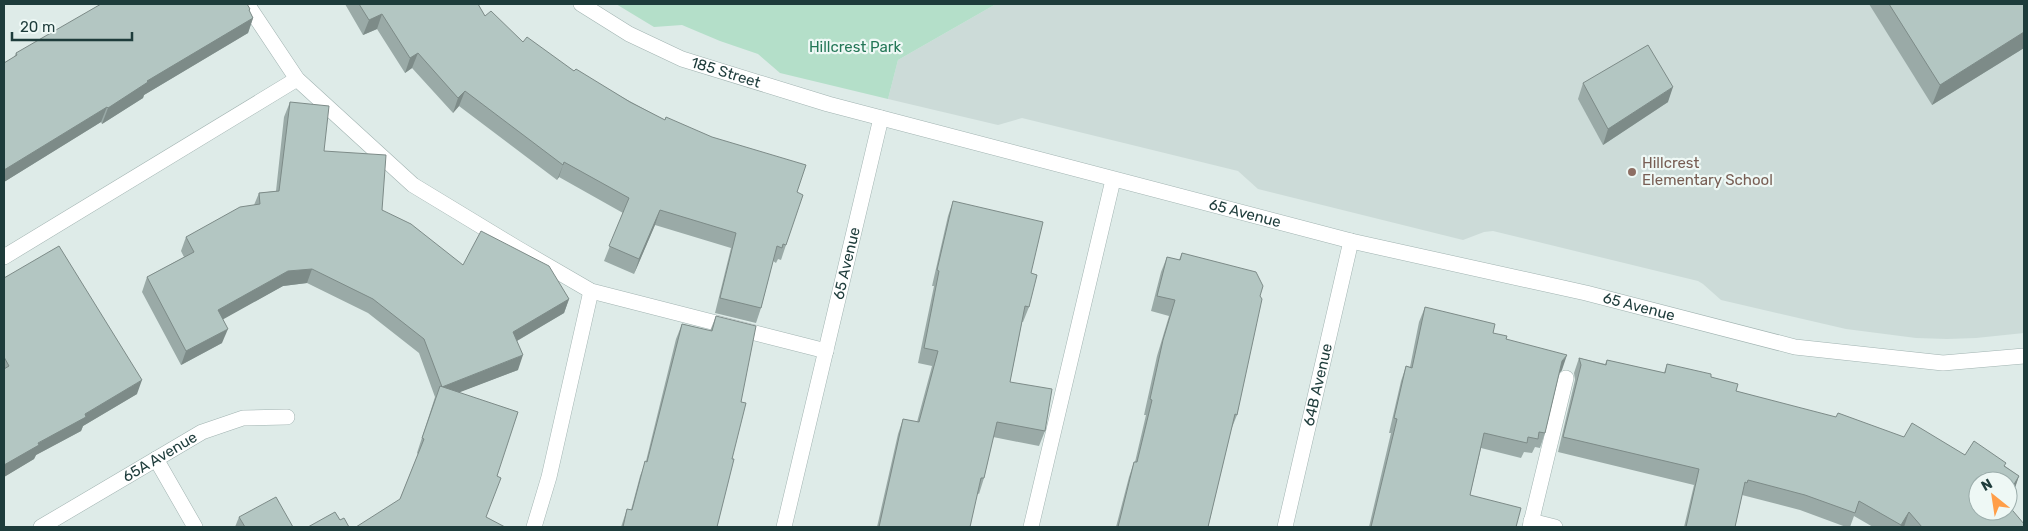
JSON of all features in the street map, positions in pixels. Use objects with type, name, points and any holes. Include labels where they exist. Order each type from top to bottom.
[{"type":"street","points":[[247,4],[297,79],[413,185],[591,291],[826,351]]},
{"type":"street","name":"185 Street","points":[[581,4],[629,34],[682,59],[880,118]]},
{"type":"street","points":[[4,257],[297,79]]},
{"type":"street","name":"65 Avenue","points":[[784,527],[880,118],[1113,180],[1351,240],[1586,293],[1795,347],[1943,363],[2024,356]]},
{"type":"street","points":[[1031,527],[1113,180]]},
{"type":"street","name":"64B Avenue","points":[[1285,527],[1351,240]]},
{"type":"street","points":[[534,527],[549,477],[591,291]]},
{"type":"street","points":[[1555,527],[1531,524],[1566,378]]},
{"type":"street","name":"65A Avenue","points":[[41,527],[202,432],[243,418],[287,417]]},
{"type":"street","points":[[156,459],[194,527]]},
{"type":"shaded area","name":"Hillcrest Elementary School","points":[[996,4],[2024,4],[2024,333],[1947,339],[1916,338],[1846,329],[1721,300],[1698,281],[1493,231],[1484,232],[1463,240],[1258,189],[1238,171],[1022,118],[998,125],[888,99],[898,60]]},
{"type":"green space","name":"Hillcrest Park","points":[[616,4],[996,4],[898,60],[888,99],[780,73],[758,54],[682,25],[654,27]]},
{"type":"building","points":[[101,4],[247,4],[253,18],[4,170],[4,63],[17,55],[16,53]]},
{"type":"building","points":[[359,4],[478,4],[485,16],[491,11],[523,42],[527,37],[574,71],[576,69],[630,102],[665,120],[666,117],[712,137],[806,165],[797,192],[803,195],[786,245],[783,244],[782,248],[777,246],[761,308],[720,298],[736,233],[660,210],[639,259],[609,246],[629,198],[564,162],[563,165],[465,91],[458,98],[418,53],[410,58],[382,14],[369,20]]},
{"type":"building","points":[[1889,4],[2024,4],[2024,32],[1940,85]]},
{"type":"building","points":[[1648,45],[1673,87],[1608,129],[1583,83]]},
{"type":"building","points":[[290,102],[329,106],[324,151],[386,155],[382,210],[411,224],[463,265],[481,231],[549,266],[569,299],[513,332],[523,355],[442,387],[424,339],[373,299],[312,269],[288,271],[218,310],[228,329],[186,351],[147,277],[194,252],[186,237],[240,207],[260,204],[259,193],[279,191]]},
{"type":"building","points":[[953,201],[1043,222],[1031,273],[1037,275],[1029,307],[1025,306],[1010,382],[1052,389],[1045,431],[997,422],[984,478],[981,478],[970,527],[879,527],[903,419],[919,422],[938,351],[924,348],[939,271],[937,270]]},
{"type":"building","points":[[59,246],[142,380],[85,414],[86,417],[38,443],[39,445],[4,465],[4,369],[9,366],[4,357],[4,278]]},
{"type":"building","points":[[1182,253],[1256,272],[1263,286],[1260,296],[1262,299],[1237,415],[1235,414],[1208,527],[1118,527],[1134,462],[1137,462],[1152,400],[1150,399],[1163,340],[1175,300],[1157,296],[1167,257],[1180,260]]},
{"type":"building","points":[[1425,307],[1495,324],[1493,333],[1507,336],[1506,339],[1567,355],[1562,361],[1545,433],[1539,432],[1538,439],[1528,437],[1527,443],[1484,433],[1470,495],[1521,508],[1516,527],[1371,527],[1397,419],[1394,418],[1406,366],[1412,368]]},
{"type":"building","points":[[716,316],[756,326],[741,402],[746,403],[717,527],[623,527],[627,509],[632,510],[645,461],[647,462],[682,324],[712,331]]},
{"type":"building","points":[[1579,358],[1606,365],[1607,360],[1665,373],[1667,364],[1711,374],[1711,377],[1738,384],[1736,391],[1836,417],[1838,413],[1904,437],[1912,423],[1965,455],[1974,441],[2006,463],[2004,466],[2012,471],[1968,471],[1968,521],[2018,521],[2018,517],[2024,524],[2024,527],[1922,527],[1909,512],[1901,525],[1859,501],[1855,513],[1805,495],[1748,480],[1747,483],[1745,482],[1735,527],[1686,527],[1699,469],[1563,437],[1581,365]]},
{"type":"building","points":[[440,386],[518,412],[497,476],[501,478],[486,517],[505,527],[356,527],[400,499],[424,439],[422,438]]},
{"type":"building","points":[[276,497],[293,527],[245,527],[239,517]]},
{"type":"building","points":[[335,512],[340,520],[344,518],[349,527],[308,527]]},
{"type":"place","name":"Hillcrest Elementary School","points":[[1632,172]]}]
